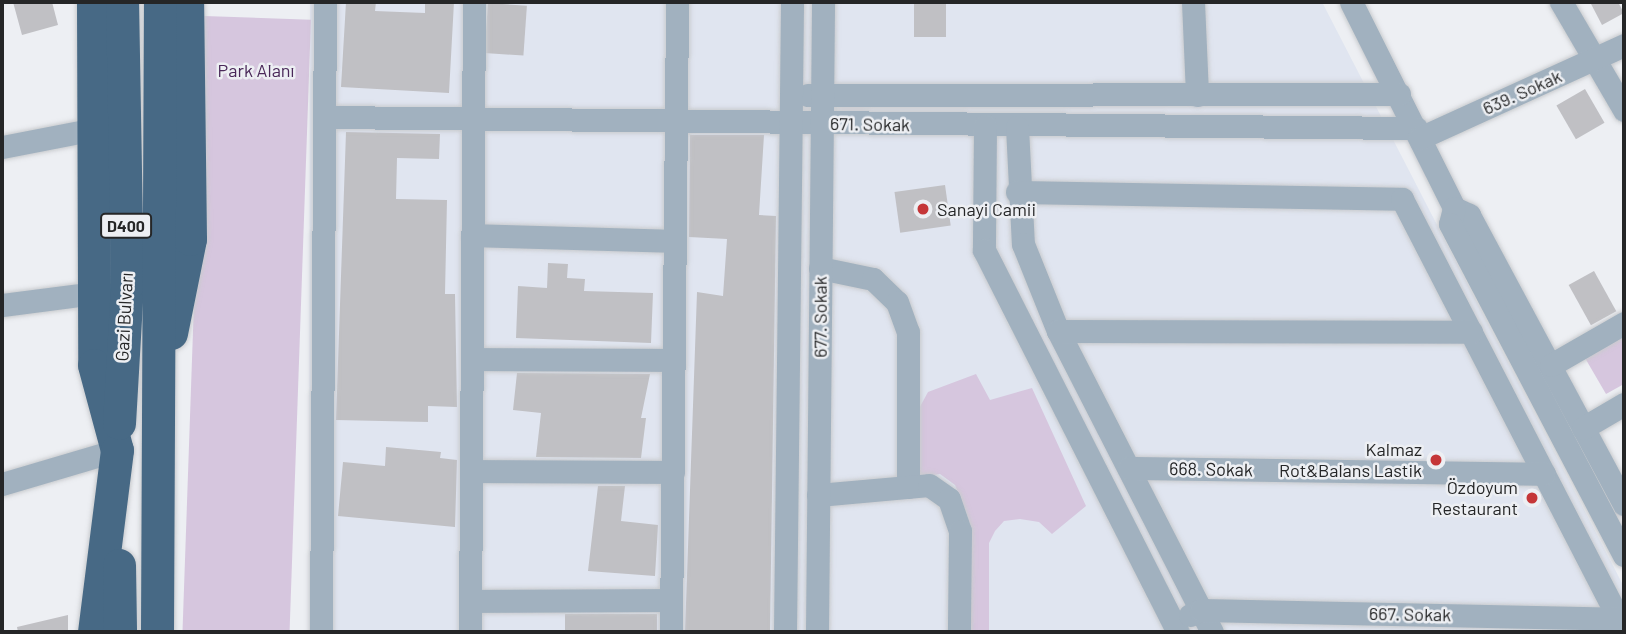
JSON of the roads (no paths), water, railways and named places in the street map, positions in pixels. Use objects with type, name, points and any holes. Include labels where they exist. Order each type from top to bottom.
[{"type":"highway","points":[[93,2],[94,365],[117,450],[94,632]]},
{"type":"highway","name":"Gazi Bulvarı","points":[[120,632],[117,450],[127,285],[122,2]]},
{"type":"highway","name":"Gazi Bulvarı","points":[[157,632],[155,418],[160,2]]},
{"type":"highway","points":[[155,418],[190,239],[187,2]]},
{"type":"street","points":[[315,2],[325,2],[321,632]]},
{"type":"street","points":[[470,632],[474,2]]},
{"type":"street","points":[[671,632],[677,2]]},
{"type":"street","name":"677. Sokak","points":[[785,632],[792,2]]},
{"type":"street","name":"677. Sokak","points":[[817,632],[823,2]]},
{"type":"street","points":[[1193,2],[1197,95]]},
{"type":"street","points":[[1351,2],[1454,208],[1469,215],[1624,504]]},
{"type":"street","points":[[1561,2],[1624,110]]},
{"type":"street","name":"639. Sokak","points":[[1418,133],[1624,45]]},
{"type":"street","name":"671. Sokak","points":[[791,94],[1399,94]]},
{"type":"street","name":"671. Sokak","points":[[324,117],[1418,133]]},
{"type":"street","points":[[985,126],[984,250],[1175,628],[1201,610]]},
{"type":"street","points":[[1017,127],[1017,192],[1023,244],[1058,331],[1212,632]]},
{"type":"street","points":[[2,147],[95,129]]},
{"type":"street","points":[[1017,192],[1402,199],[1622,624]]},
{"type":"street","points":[[1454,208],[1450,224],[1624,555]]},
{"type":"street","points":[[472,236],[675,241]]},
{"type":"street","points":[[820,268],[873,279],[897,302],[908,332],[908,487]]},
{"type":"street","points":[[2,305],[94,293]]},
{"type":"street","points":[[1550,365],[1624,323]]},
{"type":"street","points":[[1058,331],[1471,332]]},
{"type":"street","points":[[472,359],[674,360]]},
{"type":"street","points":[[1583,428],[1624,404]]},
{"type":"street","points":[[2,484],[117,450]]},
{"type":"street","name":"668. Sokak","points":[[1129,468],[1545,474]]},
{"type":"street","points":[[471,471],[673,472]]},
{"type":"street","points":[[818,495],[929,485],[949,499],[956,520],[959,632]]},
{"type":"street","points":[[470,601],[671,600]]},
{"type":"street","name":"667. Sokak","points":[[1201,610],[1622,624]]},
{"type":"place","name":"Sanayi Camii","points":[[923,209]]},
{"type":"place","name":"Kalmaz Rot&Balans Lastik","points":[[1436,460]]},
{"type":"place","name":"Özdoyum Restaurant","points":[[1532,498]]},
{"type":"park label","name":"Park Alanı","points":[[256,70]]}]
